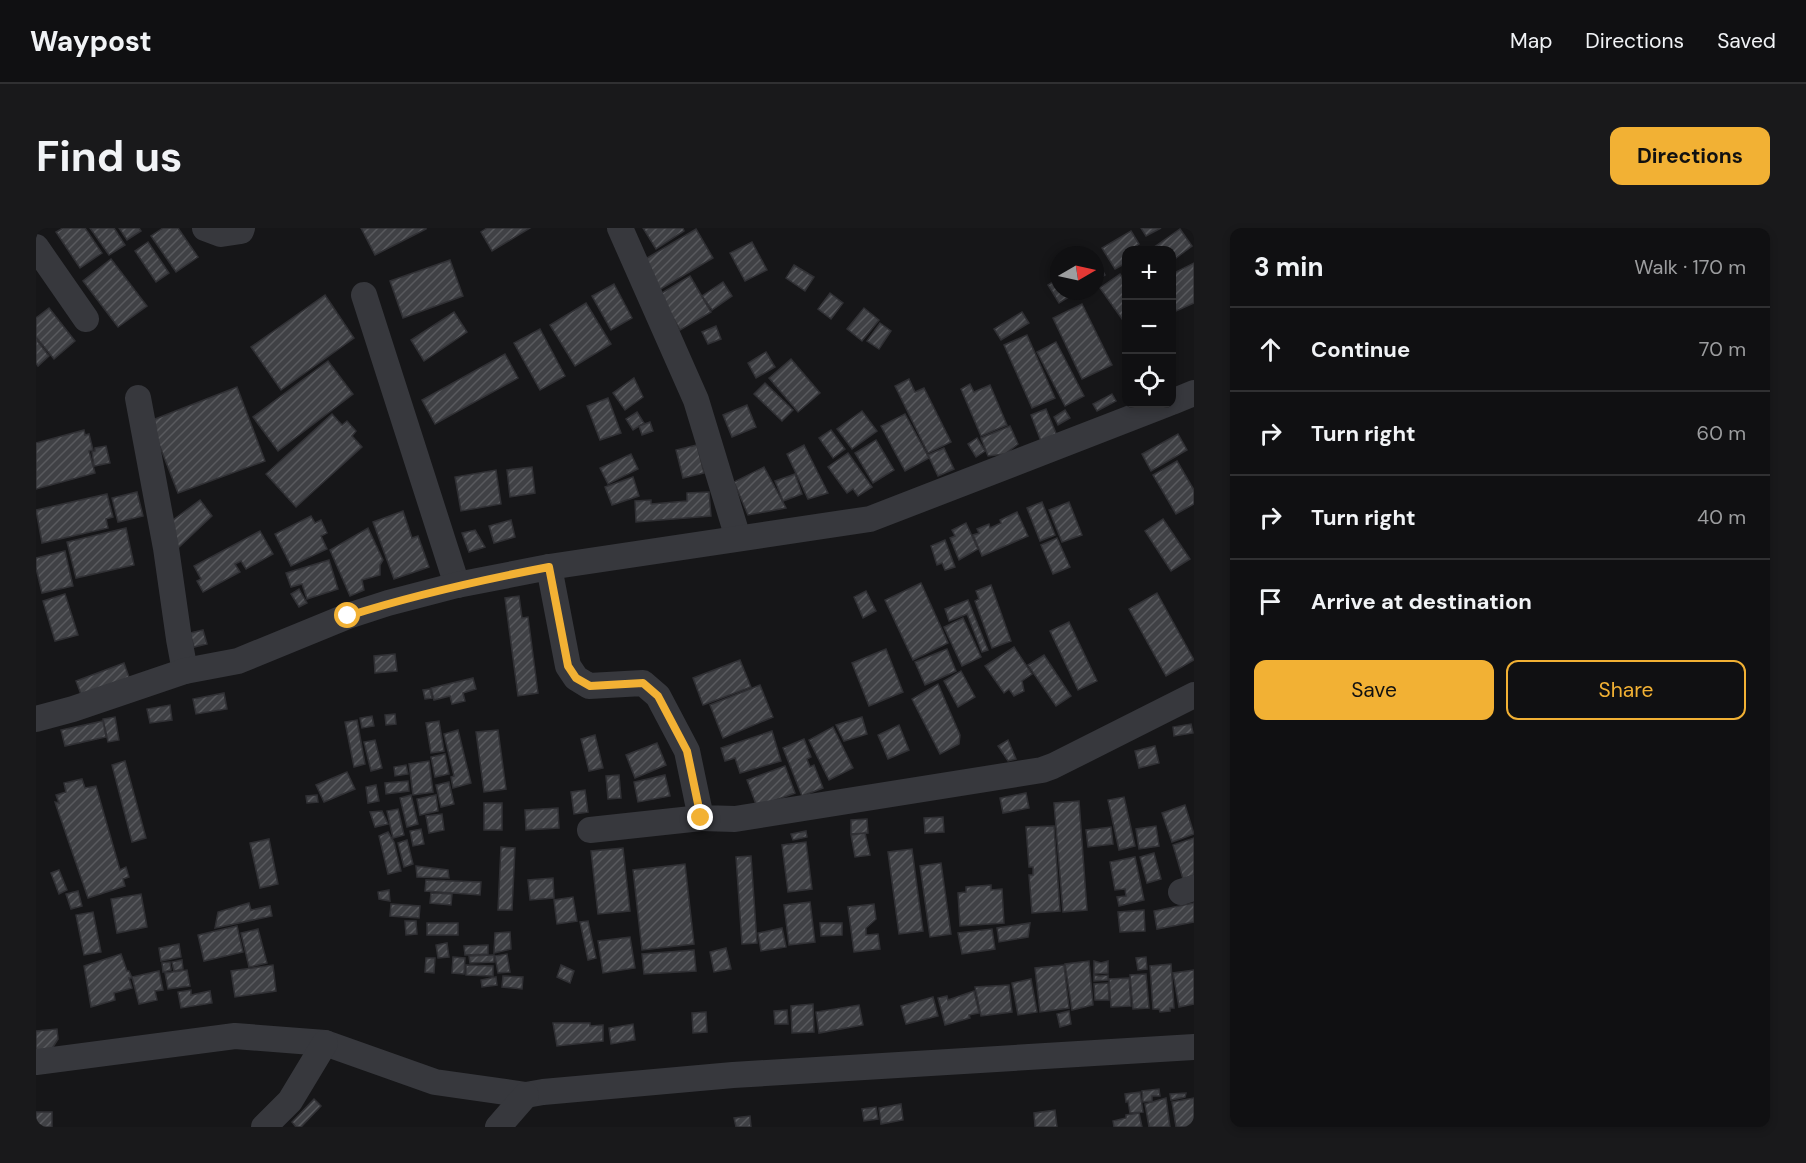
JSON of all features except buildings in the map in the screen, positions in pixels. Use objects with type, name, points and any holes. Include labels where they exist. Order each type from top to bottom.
[{"type":"street","points":[[205,228],[221,234],[242,229]]},
{"type":"street","points":[[620,228],[696,400],[738,538]]},
{"type":"street","points":[[36,247],[86,319]]},
{"type":"street","points":[[364,295],[457,585]]},
{"type":"street","points":[[1176,400],[1194,393]]},
{"type":"street","points":[[138,398],[186,671]]},
{"type":"street","points":[[36,719],[186,671],[238,661],[348,616],[457,585],[549,567],[870,519],[1157,408]]},
{"type":"street","points":[[549,567],[568,666],[576,678],[590,686],[643,683],[658,696],[687,751],[701,818]]},
{"type":"street","points":[[590,830],[701,818],[735,819],[1042,770],[1194,695]]},
{"type":"street","points":[[36,1062],[235,1036],[326,1043],[435,1082],[526,1095],[733,1075],[1194,1047]]},
{"type":"street","points":[[264,1127],[290,1101],[326,1043]]},
{"type":"street","points":[[498,1127],[526,1095]]},
{"type":"route","points":[[348,616],[457,585],[549,567],[568,666],[576,678],[590,686],[643,683],[658,696],[687,751],[701,818]]}]
